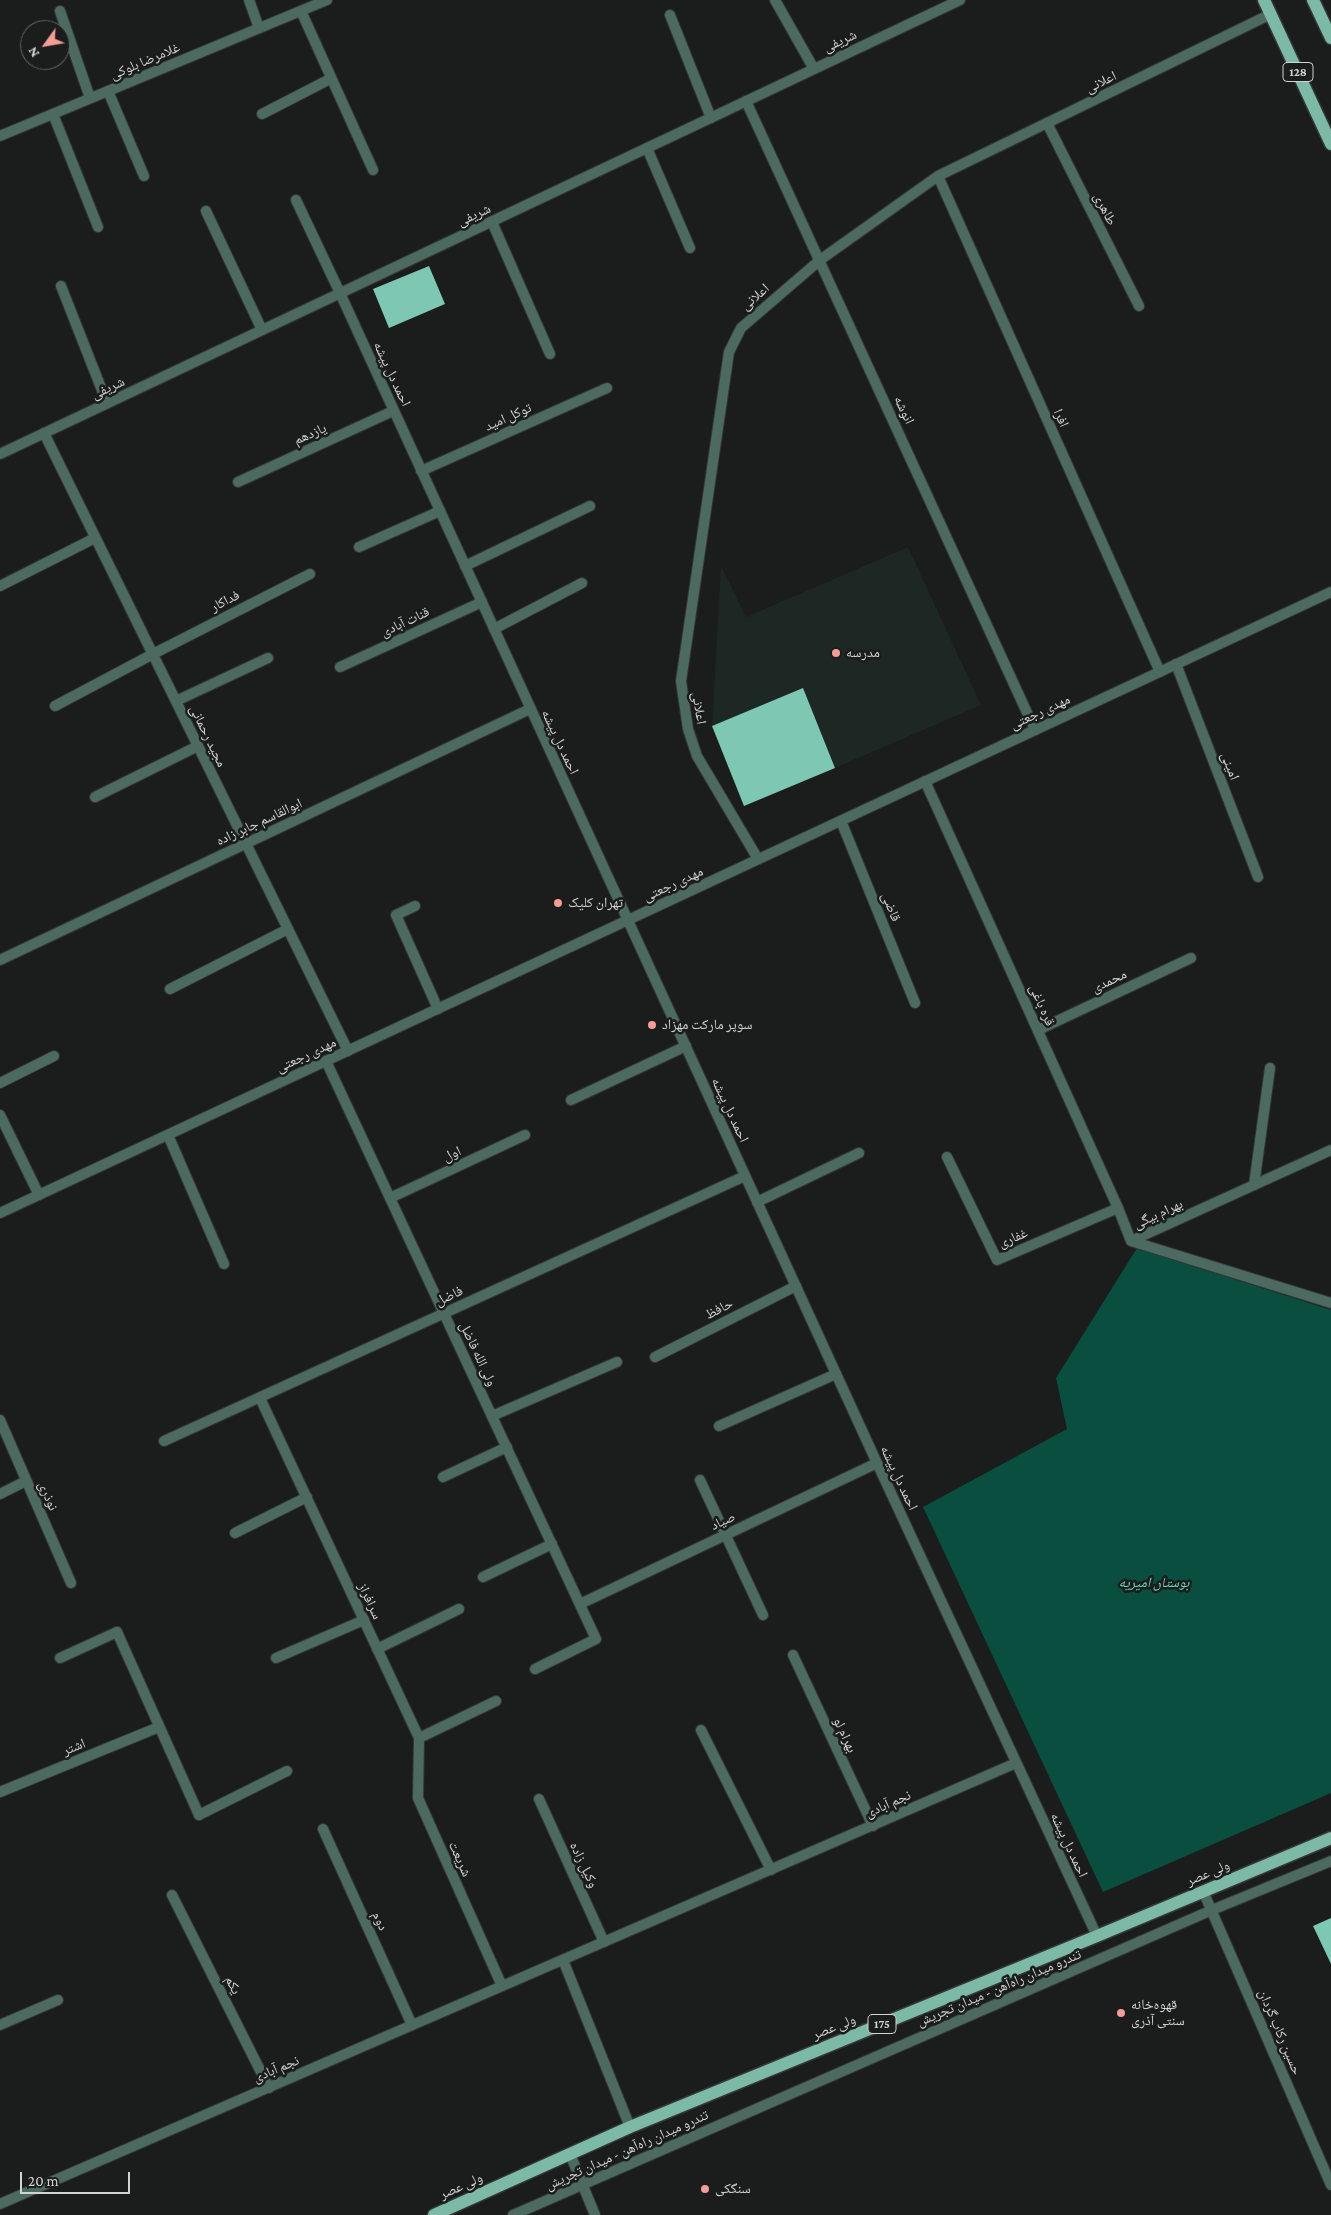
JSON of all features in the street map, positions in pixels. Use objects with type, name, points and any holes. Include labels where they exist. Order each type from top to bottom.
[{"type":"main road","name":"128","points":[[1264,0],[1331,144]]},
{"type":"main road","points":[[1313,0],[1331,38]]},
{"type":"main road","name":"ولی عصر","points":[[434,2215],[630,2127],[1331,1838]]},
{"type":"street","points":[[249,0],[259,28]]},
{"type":"street","name":"غلامرضا بلوکی","points":[[0,136],[327,0]]},
{"type":"street","points":[[775,0],[814,69]]},
{"type":"street","name":"شریفی","points":[[0,454],[955,1]]},
{"type":"street","points":[[60,11],[90,98]]},
{"type":"street","points":[[301,11],[330,80],[373,170]]},
{"type":"street","name":"اعلانی","points":[[758,859],[697,756],[688,729],[681,681],[728,352],[740,328],[820,260],[938,176],[1271,14]]},
{"type":"street","points":[[670,15],[711,118]]},
{"type":"street","points":[[262,114],[330,80]]},
{"type":"street","points":[[108,91],[144,176]]},
{"type":"street","name":"انوشه","points":[[746,101],[1035,730]]},
{"type":"street","points":[[53,114],[98,227]]},
{"type":"street","name":"طاهری","points":[[1047,123],[1139,306]]},
{"type":"street","points":[[647,148],[690,248]]},
{"type":"street","name":"افرا","points":[[938,176],[1160,672]]},
{"type":"street","name":"احمد دل پیشه","points":[[296,200],[877,1463],[1097,1936]]},
{"type":"street","points":[[206,211],[262,330]]},
{"type":"street","points":[[492,222],[550,354]]},
{"type":"street","points":[[61,286],[108,403]]},
{"type":"street","name":"توکل امید","points":[[421,471],[607,388]]},
{"type":"street","name":"یازدهم","points":[[238,482],[394,411]]},
{"type":"street","name":"مجید رحمانی","points":[[44,433],[348,1051]]},
{"type":"street","points":[[464,566],[590,506]]},
{"type":"street","points":[[359,547],[440,511]]},
{"type":"street","points":[[0,586],[95,538]]},
{"type":"street","name":"فداکار","points":[[55,706],[310,574]]},
{"type":"street","points":[[494,629],[582,583]]},
{"type":"street","name":"مهدی رجعتی","points":[[0,1214],[1331,592]]},
{"type":"street","name":"قنات آبادی","points":[[340,667],[482,602]]},
{"type":"street","points":[[176,701],[268,658]]},
{"type":"street","name":"امینی","points":[[1176,664],[1258,878]]},
{"type":"street","name":"ابوالقاسم جابر زاده","points":[[0,960],[530,709]]},
{"type":"street","points":[[95,797],[198,746]]},
{"type":"street","name":"قره باغی","points":[[925,781],[1118,1208],[1131,1241]]},
{"type":"street","name":"قاضی","points":[[841,821],[914,1003]]},
{"type":"street","points":[[415,906],[396,914],[438,1008]]},
{"type":"street","points":[[170,988],[288,929]]},
{"type":"street","name":"محمدی","points":[[1038,1030],[1191,958]]},
{"type":"street","points":[[571,1100],[686,1046]]},
{"type":"street","points":[[0,1083],[54,1056]]},
{"type":"street","name":"ولی الله فاضل","points":[[326,1061],[596,1639],[535,1669]]},
{"type":"street","points":[[1254,1185],[1270,1068]]},
{"type":"street","points":[[0,1115],[39,1195]]},
{"type":"street","points":[[168,1135],[224,1264]]},
{"type":"street","name":"اول","points":[[390,1198],[525,1135]]},
{"type":"street","name":"بهرام بیگی","points":[[1131,1241],[1331,1150]]},
{"type":"street","points":[[757,1202],[859,1153]]},
{"type":"street","name":"غفاری","points":[[947,1157],[997,1260],[1118,1208]]},
{"type":"street","name":"فاضل","points":[[164,1441],[745,1176]]},
{"type":"street","name":"بهرام بیگی","points":[[1131,1241],[1331,1302]]},
{"type":"street","name":"حافظ","points":[[655,1357],[796,1286]]},
{"type":"street","points":[[492,1416],[617,1362]]},
{"type":"street","points":[[719,1426],[836,1374]]},
{"type":"street","name":"سرافراز","points":[[260,1398],[419,1738]]},
{"type":"street","name":"نوذری","points":[[0,1420],[70,1583]]},
{"type":"street","points":[[443,1477],[507,1447]]},
{"type":"street","name":"صیاد","points":[[580,1604],[877,1463]]},
{"type":"street","points":[[700,1480],[763,1615]]},
{"type":"street","points":[[0,1494],[26,1481]]},
{"type":"street","points":[[234,1533],[307,1497]]},
{"type":"street","points":[[483,1577],[552,1544]]},
{"type":"street","points":[[377,1649],[460,1609]]},
{"type":"street","points":[[276,1658],[364,1620]]},
{"type":"street","points":[[60,1658],[117,1632],[199,1815],[287,1771]]},
{"type":"street","name":"بهرام لو","points":[[793,1655],[873,1826]]},
{"type":"street","points":[[419,1738],[496,1701]]},
{"type":"street","name":"اشتر","points":[[0,1792],[159,1727]]},
{"type":"street","points":[[701,1730],[771,1870]]},
{"type":"street","name":"شریعت","points":[[419,1738],[418,1798],[502,1986]]},
{"type":"street","name":"نجم آبادی","points":[[0,2204],[1016,1763]]},
{"type":"street","name":"وکیل زاده","points":[[539,1799],[604,1942]]},
{"type":"street","name":"دوم","points":[[323,1829],[412,2025]]},
{"type":"street","name":"تندرو میدان راه‌آهن - میدان تجریش","points":[[513,2215],[1212,1910],[1331,1861]]},
{"type":"street","name":"حسین رکاب‌ گردان","points":[[1203,1891],[1331,2184]]},
{"type":"street","name":"یکم","points":[[172,1895],[268,2088]]},
{"type":"street","points":[[564,1960],[630,2127]]},
{"type":"street","points":[[0,2025],[58,2000]]},
{"type":"street","points":[[570,2154],[595,2215]]},
{"type":"shaded area","name":"مدرسه","points":[[908,547],[981,705],[835,768],[803,689],[712,726],[721,566],[746,617]]},
{"type":"green space","name":"بوستان امیریه","points":[[1137,1248],[1331,1310],[1331,1793],[1103,1892],[923,1507],[1067,1429],[1056,1378]]},
{"type":"building","points":[[429,266],[445,304],[389,328],[373,289]]},
{"type":"building","points":[[803,688],[835,768],[744,806],[712,726]]},
{"type":"building","points":[[1331,1918],[1331,1964],[1313,1926]]},
{"type":"place","name":"مدرسه","points":[[836,653]]},
{"type":"place","name":"تهران کلیک","points":[[558,903]]},
{"type":"place","name":"سوپر مارکت مهزاد","points":[[652,1025]]},
{"type":"place","name":"قهوه‌خانه سنتی آذری","points":[[1121,2013]]},
{"type":"place","name":"سنگکی","points":[[705,2189]]}]
